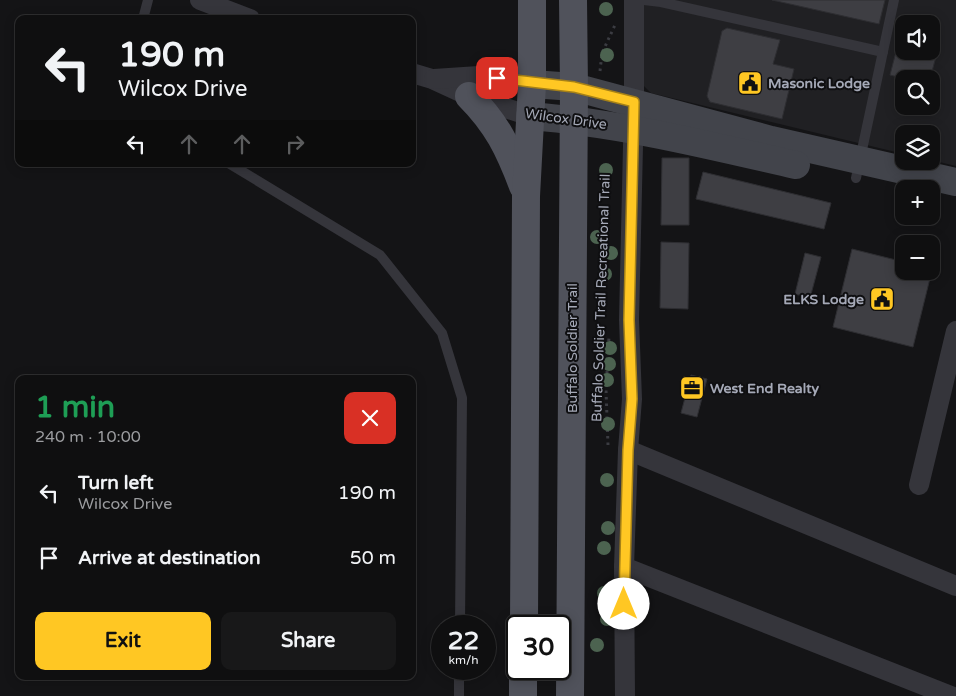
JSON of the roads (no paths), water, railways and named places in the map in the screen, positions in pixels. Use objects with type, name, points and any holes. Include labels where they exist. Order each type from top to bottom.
[{"type":"main road","points":[[524,615],[526,196],[532,84],[532,0]]},
{"type":"main road","name":"Buffalo Soldier Trail","points":[[570,696],[574,120],[586,90],[573,0]]},
{"type":"main road","points":[[469,96],[486,112],[512,155],[526,196]]},
{"type":"main road","points":[[523,696],[524,680]]},
{"type":"street","points":[[200,0],[239,15]]},
{"type":"street","points":[[625,696],[624,567],[618,452],[632,399],[629,320],[634,102],[634,0]]},
{"type":"street","points":[[416,74],[432,79]]},
{"type":"street","name":"Wilcox Drive","points":[[432,79],[479,76],[586,90],[771,140],[858,169],[895,184]]},
{"type":"street","name":"Wilcox Drive","points":[[432,79],[469,96],[530,116],[574,120],[633,129],[858,169],[956,182]]},
{"type":"street","points":[[940,196],[956,200]]},
{"type":"street","points":[[920,485],[956,331]]},
{"type":"street","points":[[618,452],[956,586]]},
{"type":"street","points":[[624,567],[952,696]]},
{"type":"lane","points":[[144,15],[148,0]]},
{"type":"lane","points":[[644,0],[661,2],[883,52]]},
{"type":"lane","points":[[858,169],[894,0]]},
{"type":"lane","points":[[235,167],[380,255],[442,333],[462,398],[460,615]]},
{"type":"lane","points":[[459,680],[459,696]]},
{"type":"place","name":"Masonic Lodge","points":[[750,83]]},
{"type":"place","name":"ELKS Lodge","points":[[882,299]]},
{"type":"place","name":"West End Realty","points":[[692,388]]}]
